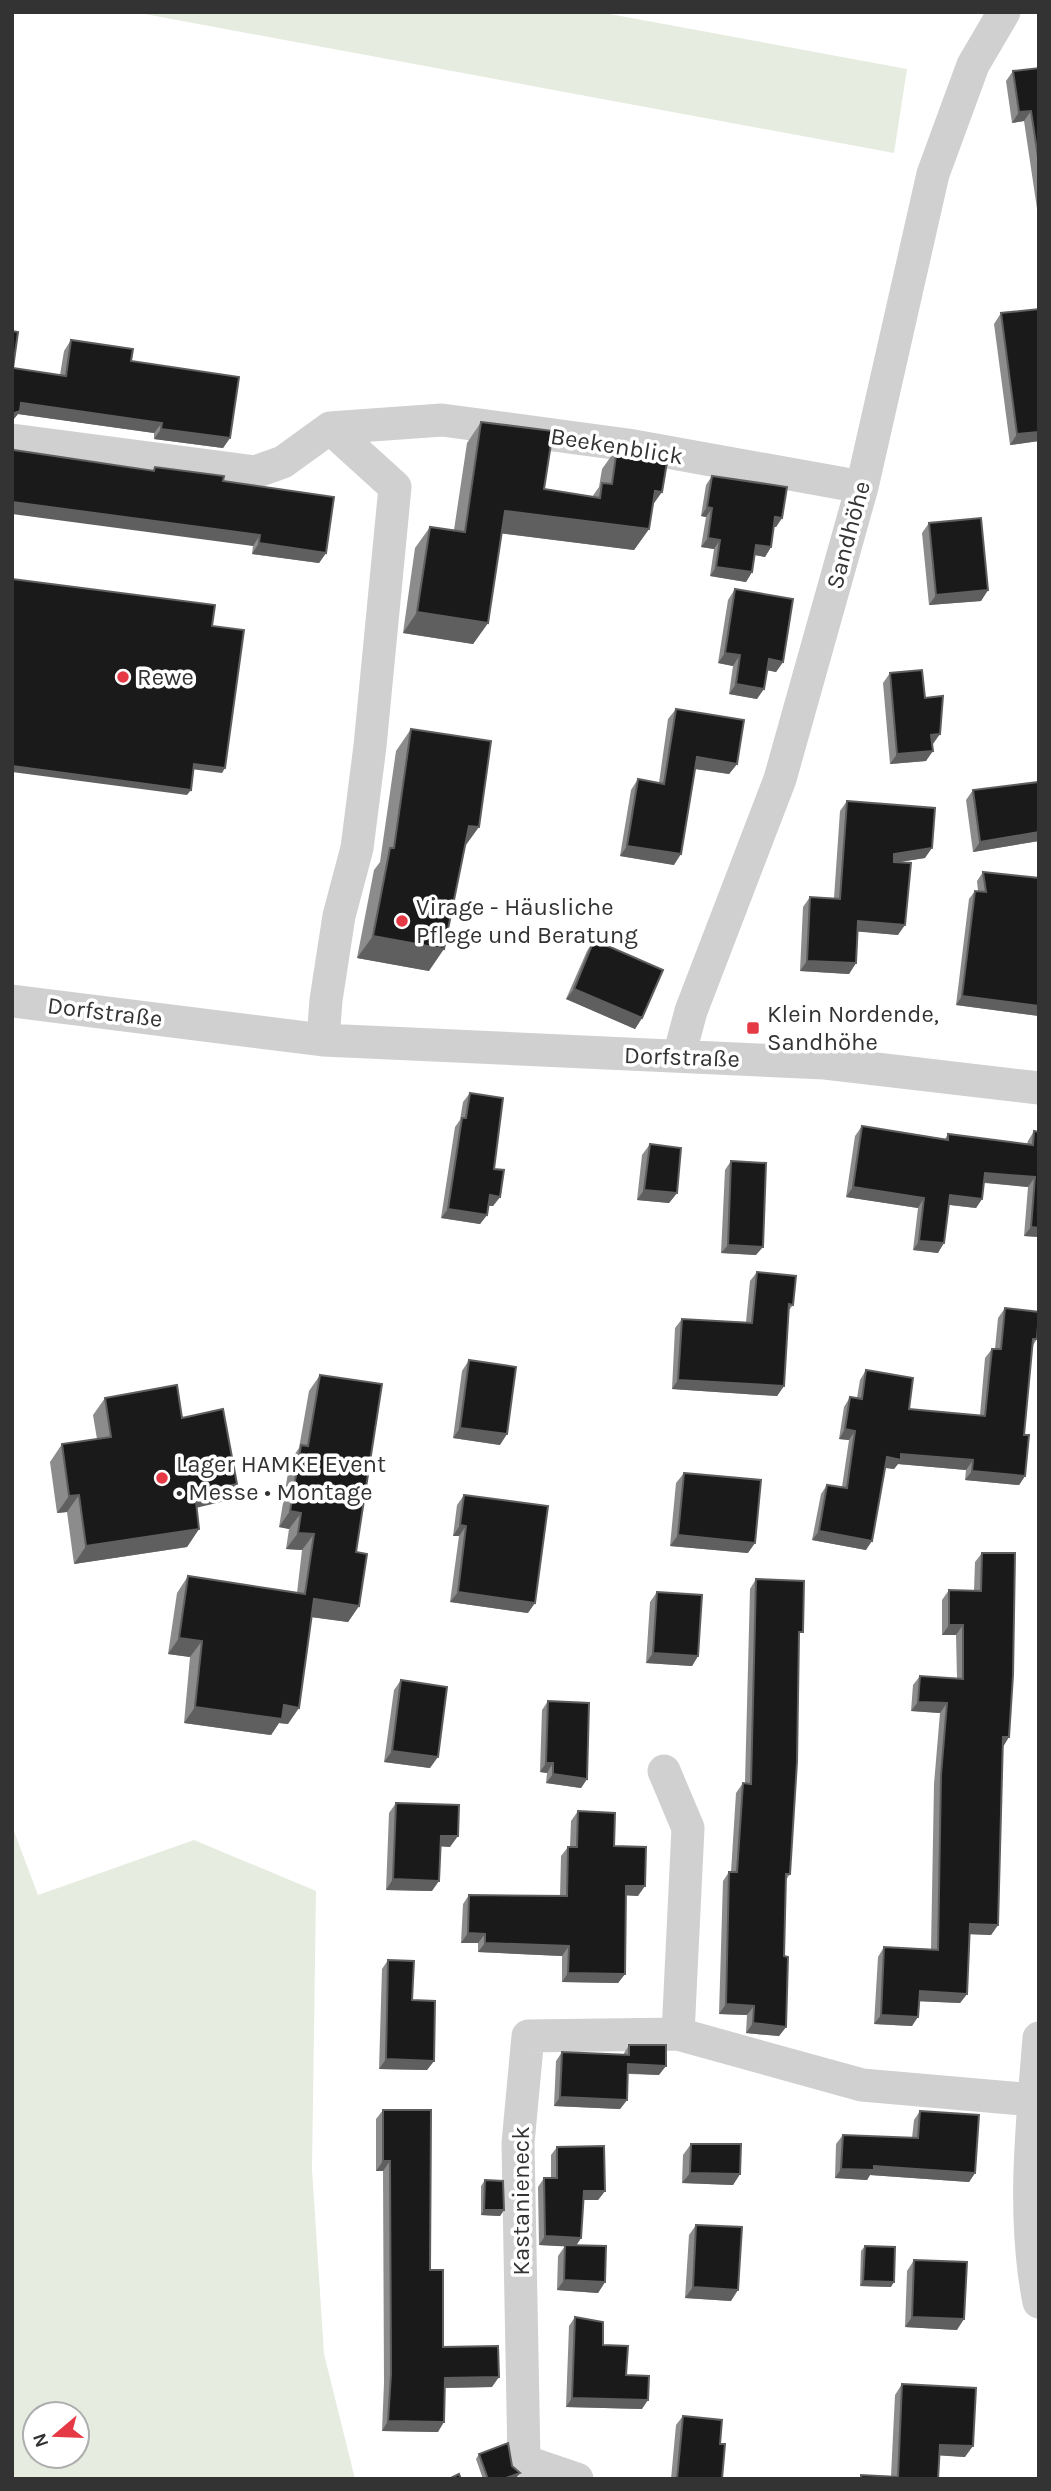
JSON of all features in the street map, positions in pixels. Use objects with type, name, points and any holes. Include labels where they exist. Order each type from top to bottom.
[{"type":"street","name":"Sandhöhe","points":[[679,1056],[691,1011],[780,779],[862,487],[933,174],[973,65],[1004,12]]},
{"type":"street","name":"Beekenblick","points":[[330,428],[442,420],[628,445],[862,487]]},
{"type":"street","points":[[12,440],[255,472],[283,462],[330,428],[395,487],[370,746],[356,848],[340,916],[326,1000],[323,1040]]},
{"type":"street","name":"Dorfstraße","points":[[12,1001],[323,1040],[825,1063],[1039,1088]]},
{"type":"street","points":[[664,1771],[688,1828],[678,2034]]},
{"type":"street","name":"Kastanieneck","points":[[578,2479],[524,2461],[518,2143],[528,2036],[678,2034],[862,2085],[1034,2101]]},
{"type":"street","points":[[1039,2038],[1030,2228],[1032,2268],[1039,2302]]},
{"type":"shaded area","points":[[134,12],[599,12],[907,69],[894,153]]},
{"type":"shaded area","points":[[12,1826],[38,1895],[194,1840],[316,1891],[312,2169],[324,2354],[355,2479],[12,2479]]},
{"type":"building","points":[[1039,68],[1039,164],[1031,111],[1019,112],[1013,71]]},
{"type":"building","points":[[1039,309],[1039,432],[1017,434],[1001,313]]},
{"type":"building","points":[[12,331],[18,332],[13,368],[66,376],[71,340],[133,349],[131,361],[239,377],[230,438],[161,429],[162,423],[21,403],[20,411],[12,414]]},
{"type":"building","points":[[481,422],[553,431],[544,489],[600,498],[602,483],[612,484],[617,448],[668,456],[662,492],[655,491],[649,529],[505,511],[488,623],[417,612],[430,527],[465,532]]},
{"type":"building","points":[[12,448],[154,471],[155,467],[224,476],[223,481],[334,497],[326,553],[259,543],[260,535],[12,502]]},
{"type":"building","points":[[712,476],[787,487],[782,518],[775,517],[771,547],[756,545],[752,572],[716,567],[720,540],[708,538],[712,508],[707,507]]},
{"type":"building","points":[[981,518],[988,590],[936,595],[929,523]]},
{"type":"building","name":"Rewe","points":[[12,579],[215,605],[212,626],[244,630],[225,768],[194,764],[191,790],[12,766]]},
{"type":"building","points":[[735,589],[793,599],[783,662],[769,659],[764,689],[736,684],[740,655],[725,653]]},
{"type":"building","points":[[922,670],[925,698],[943,696],[940,734],[931,735],[933,751],[897,754],[890,673]]},
{"type":"building","points":[[676,709],[744,720],[737,764],[697,757],[681,854],[627,846],[638,779],[664,784]]},
{"type":"building","points":[[411,729],[491,741],[479,827],[469,826],[444,949],[373,936],[390,848],[394,848]]},
{"type":"building","points":[[1039,782],[1039,832],[980,842],[973,790]]},
{"type":"building","points":[[847,801],[935,808],[932,848],[894,854],[894,862],[911,863],[905,925],[858,921],[856,963],[807,961],[810,897],[840,899]]},
{"type":"building","points":[[983,872],[1039,878],[1039,1006],[962,996],[975,891],[986,892]]},
{"type":"building","points":[[594,940],[663,970],[642,1018],[574,989]]},
{"type":"building","points":[[470,1093],[503,1098],[494,1169],[504,1170],[500,1197],[490,1195],[487,1215],[448,1209],[462,1118],[466,1118]]},
{"type":"building","points":[[862,1126],[948,1140],[948,1134],[1033,1145],[1034,1131],[1039,1132],[1039,1228],[1031,1227],[1035,1177],[985,1173],[982,1199],[950,1195],[944,1243],[919,1241],[924,1198],[853,1187]]},
{"type":"building","points":[[650,1144],[681,1148],[677,1193],[644,1190]]},
{"type":"building","points":[[731,1161],[766,1163],[763,1247],[728,1245]]},
{"type":"building","points":[[757,1272],[796,1276],[793,1305],[789,1304],[784,1386],[678,1380],[682,1319],[752,1323]]},
{"type":"building","points":[[1005,1308],[1039,1312],[1037,1339],[1033,1339],[1024,1435],[1029,1435],[1025,1476],[972,1471],[973,1460],[901,1454],[901,1460],[887,1457],[872,1541],[819,1531],[827,1485],[847,1488],[855,1431],[845,1429],[850,1397],[862,1399],[866,1370],[913,1378],[909,1409],[985,1416],[992,1349],[1001,1349]]},
{"type":"building","points":[[469,1360],[516,1367],[507,1434],[460,1428]]},
{"type":"building","points":[[320,1375],[382,1384],[356,1552],[367,1554],[359,1606],[314,1599],[299,1708],[284,1705],[282,1719],[195,1707],[202,1641],[179,1638],[188,1576],[305,1594],[314,1534],[298,1533],[301,1513],[290,1511],[301,1445],[308,1446]]},
{"type":"building","name":"Lager HAMKE Event • Messe • Montage","points":[[177,1385],[182,1418],[223,1409],[237,1484],[195,1493],[199,1529],[86,1546],[79,1495],[69,1496],[62,1444],[111,1437],[105,1398]]},
{"type":"building","points":[[684,1473],[761,1480],[755,1543],[678,1535]]},
{"type":"building","points":[[464,1495],[548,1506],[535,1603],[458,1592],[466,1526],[460,1525]]},
{"type":"building","points":[[982,1553],[1015,1553],[1009,1737],[1003,1737],[998,1925],[970,1924],[967,1994],[920,1991],[918,2017],[881,2015],[884,1947],[938,1950],[941,1775],[947,1703],[918,1702],[920,1676],[963,1679],[963,1625],[949,1625],[949,1590],[981,1591]]},
{"type":"building","points":[[756,1579],[804,1581],[803,1632],[799,1632],[797,1762],[790,1874],[786,1874],[786,2027],[753,2023],[754,2006],[726,2004],[729,1872],[737,1872],[743,1783],[751,1784]]},
{"type":"building","points":[[657,1592],[702,1595],[698,1656],[653,1653]]},
{"type":"building","points":[[401,1680],[447,1687],[438,1757],[392,1751]]},
{"type":"building","points":[[548,1701],[589,1703],[587,1779],[553,1774],[553,1763],[546,1763]]},
{"type":"building","points":[[396,1803],[459,1805],[458,1836],[441,1836],[439,1881],[393,1879]]},
{"type":"building","points":[[578,1811],[615,1813],[614,1846],[646,1847],[645,1886],[626,1886],[625,1974],[568,1973],[569,1946],[485,1943],[485,1934],[468,1933],[469,1895],[567,1896],[568,1847],[577,1847]]},
{"type":"building","points":[[388,1960],[414,1961],[412,2000],[435,2001],[434,2061],[386,2059]]},
{"type":"building","points":[[629,2045],[666,2045],[666,2066],[628,2064],[627,2100],[560,2097],[562,2052],[629,2055]]},
{"type":"building","points":[[383,2110],[431,2110],[430,2270],[443,2270],[443,2347],[498,2346],[499,2377],[445,2378],[444,2422],[388,2421],[391,2374],[390,2161],[383,2161]]},
{"type":"building","points":[[920,2111],[979,2115],[975,2173],[874,2166],[874,2170],[841,2169],[843,2135],[918,2138]]},
{"type":"building","points":[[691,2144],[741,2144],[740,2174],[690,2173]]},
{"type":"building","points":[[604,2146],[605,2191],[584,2191],[581,2238],[545,2236],[544,2178],[557,2178],[557,2147]]},
{"type":"building","points":[[485,2180],[503,2181],[504,2210],[484,2210]]},
{"type":"building","points":[[696,2225],[742,2227],[738,2290],[693,2287]]},
{"type":"building","points":[[565,2245],[606,2246],[605,2282],[564,2280]]},
{"type":"building","points":[[865,2246],[895,2247],[894,2282],[863,2281]]},
{"type":"building","points":[[914,2260],[967,2262],[964,2319],[912,2317]]},
{"type":"building","points":[[575,2317],[603,2322],[603,2345],[628,2346],[626,2375],[649,2376],[648,2400],[572,2398]]},
{"type":"building","points":[[902,2384],[976,2388],[973,2446],[940,2445],[938,2479],[861,2479],[861,2475],[898,2477]]},
{"type":"building","points":[[683,2416],[722,2420],[720,2444],[725,2444],[722,2479],[677,2479]]},
{"type":"building","points":[[508,2443],[512,2466],[520,2473],[503,2479],[488,2479],[479,2454]]},
{"type":"place","name":"Rewe","points":[[123,677]]},
{"type":"place","name":"Virage - Häusliche Pflege und Beratung","points":[[402,921]]},
{"type":"place","name":"Klein Nordende, Sandhöhe","points":[[753,1028]]},
{"type":"place","name":"Lager HAMKE Event • Messe • Montage","points":[[162,1478]]}]
